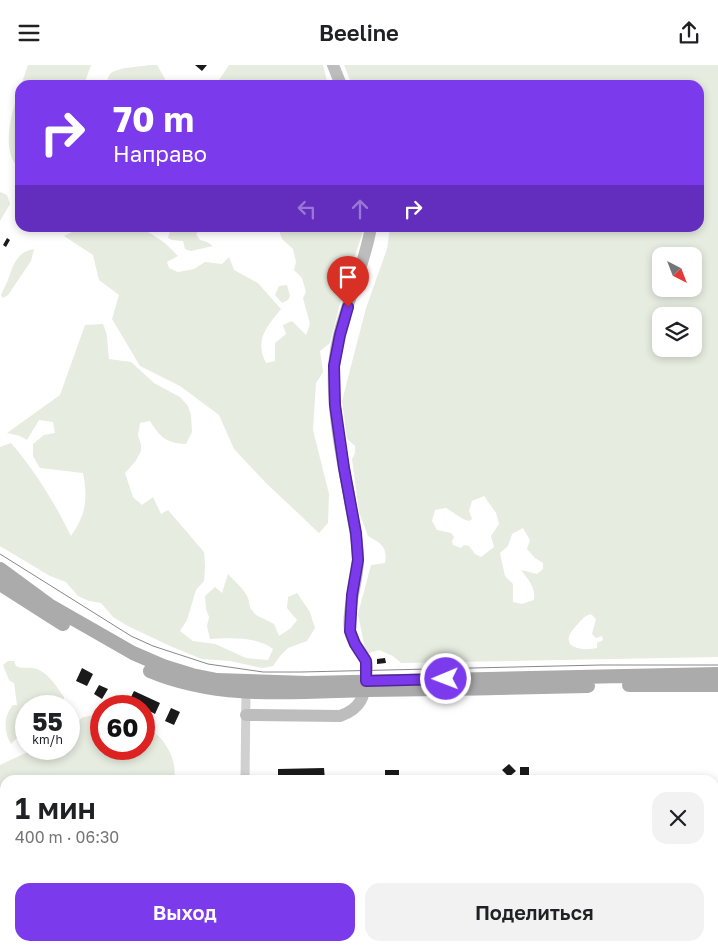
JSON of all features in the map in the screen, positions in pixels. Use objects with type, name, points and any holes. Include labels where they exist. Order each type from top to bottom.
[{"type":"main road","points":[[0,569],[49,605],[133,653],[163,666],[217,680],[307,683],[364,690],[718,685]]},
{"type":"main road","points":[[0,584],[46,614],[127,661],[183,682],[246,692],[309,693],[718,674]]},
{"type":"street","points":[[333,65],[339,80]]},
{"type":"street","points":[[246,715],[340,716],[358,705],[364,690],[366,661],[355,644],[350,631],[352,595],[358,560],[356,533],[335,405],[334,366],[340,335],[370,232]]},
{"type":"street","points":[[245,775],[246,692]]},
{"type":"shaded area","points":[[28,65],[91,65],[86,80],[23,80]]},
{"type":"shaded area","points":[[157,65],[165,80],[108,80],[109,75],[113,72]]},
{"type":"shaded area","points":[[229,65],[323,65],[327,80],[219,80]]},
{"type":"shaded area","points":[[344,65],[718,65],[718,657],[401,663],[393,656],[379,650],[366,654],[358,614],[371,565],[385,563],[386,558],[380,543],[368,536],[359,512],[352,459],[355,453],[355,446],[347,439],[342,401],[366,308],[387,249],[389,232],[704,232],[704,80],[350,80]],"holes":[[[484,496],[496,513],[499,524],[491,536],[494,547],[481,557],[475,554],[469,546],[464,545],[461,548],[453,545],[454,537],[451,533],[437,530],[432,521],[435,510],[446,508],[469,521],[472,519],[469,511],[472,501]],[[523,528],[530,540],[527,549],[535,558],[543,563],[543,569],[537,574],[521,570],[529,580],[534,596],[534,600],[522,604],[513,602],[513,584],[505,576],[500,553],[508,546],[512,534]],[[591,614],[596,619],[592,634],[596,638],[602,636],[603,640],[597,643],[597,648],[583,649],[573,646],[569,638],[581,621]]]},
{"type":"shaded area","points":[[15,103],[15,163],[10,153],[9,143]]},
{"type":"shaded area","points":[[0,192],[7,195],[10,204],[0,221]]},
{"type":"shaded area","points":[[72,232],[148,232],[165,243],[178,256],[167,262],[169,268],[178,272],[194,269],[205,262],[222,264],[229,257],[234,270],[258,283],[281,309],[267,328],[262,340],[261,347],[266,363],[275,361],[275,343],[286,334],[283,325],[292,321],[306,335],[310,324],[303,298],[306,292],[302,278],[294,270],[296,262],[293,249],[282,239],[279,232],[363,232],[341,300],[330,343],[320,351],[323,372],[316,383],[313,430],[329,494],[328,523],[319,533],[265,482],[234,449],[219,415],[180,386],[140,366],[112,319],[119,295],[99,280],[93,255],[64,236]]},
{"type":"shaded area","points":[[170,232],[198,232],[196,234],[200,240],[213,246],[191,251],[185,249],[183,241],[168,238]]},
{"type":"shaded area","points":[[34,249],[31,261],[8,295],[3,298],[1,295],[16,260],[23,253]]},
{"type":"shaded area","points":[[287,285],[290,296],[288,300],[282,303],[275,295],[279,286]]},
{"type":"shaded area","points":[[103,324],[107,337],[109,359],[131,362],[154,383],[180,397],[188,406],[191,415],[192,432],[186,444],[168,441],[150,421],[140,423],[138,435],[141,451],[135,462],[125,473],[133,497],[142,505],[153,497],[161,514],[168,510],[204,552],[204,581],[196,590],[187,620],[180,631],[193,641],[215,644],[246,658],[268,660],[273,649],[259,642],[243,639],[210,639],[207,626],[209,617],[205,596],[215,587],[222,593],[228,574],[246,594],[250,608],[256,615],[274,624],[279,636],[291,628],[297,620],[287,608],[288,597],[297,593],[310,612],[315,628],[307,641],[288,648],[273,666],[262,668],[230,661],[202,659],[170,646],[128,626],[113,617],[101,603],[89,601],[78,596],[66,582],[50,576],[0,546],[0,447],[11,443],[44,488],[71,536],[80,521],[85,498],[83,473],[40,468],[33,456],[33,444],[44,435],[55,433],[53,422],[39,420],[27,440],[7,433],[60,395],[85,325]]},
{"type":"shaded area","points":[[8,661],[14,661],[18,667],[37,669],[51,679],[63,695],[16,695],[14,683],[9,680],[3,665]]},
{"type":"shaded area","points":[[13,705],[15,705],[15,740],[11,744],[6,729],[6,719]]},
{"type":"shaded area","points":[[90,716],[90,760],[155,760],[155,733],[172,756],[175,775],[0,775],[0,765],[15,758],[15,760],[80,760],[80,720]]},
{"type":"building","points":[[195,65],[207,65],[202,71]]},
{"type":"building","points":[[7,238],[10,240],[6,247],[3,245]]},
{"type":"building","points":[[385,658],[386,663],[377,664],[377,659]]},
{"type":"building","points":[[82,668],[93,674],[87,686],[76,681]]},
{"type":"building","points":[[99,685],[108,689],[104,695],[94,694]]},
{"type":"building","points":[[134,691],[143,695],[132,695]]},
{"type":"building","points":[[155,701],[160,703],[155,714]]},
{"type":"building","points":[[171,708],[180,712],[174,725],[165,721]]},
{"type":"building","points":[[509,764],[516,771],[511,775],[507,775],[502,770]]},
{"type":"building","points":[[520,767],[529,767],[529,775],[520,775]]},
{"type":"building","points":[[324,768],[325,775],[278,775],[278,769]]},
{"type":"building","points":[[385,770],[399,770],[399,775],[385,775]]},
{"type":"tram line","points":[[0,554],[131,636],[153,646],[208,664],[263,672],[601,665],[718,665]]},
{"type":"route","points":[[348,307],[334,366],[335,405],[356,533],[358,560],[352,595],[350,631],[355,644],[366,661],[366,681],[446,679]]}]
